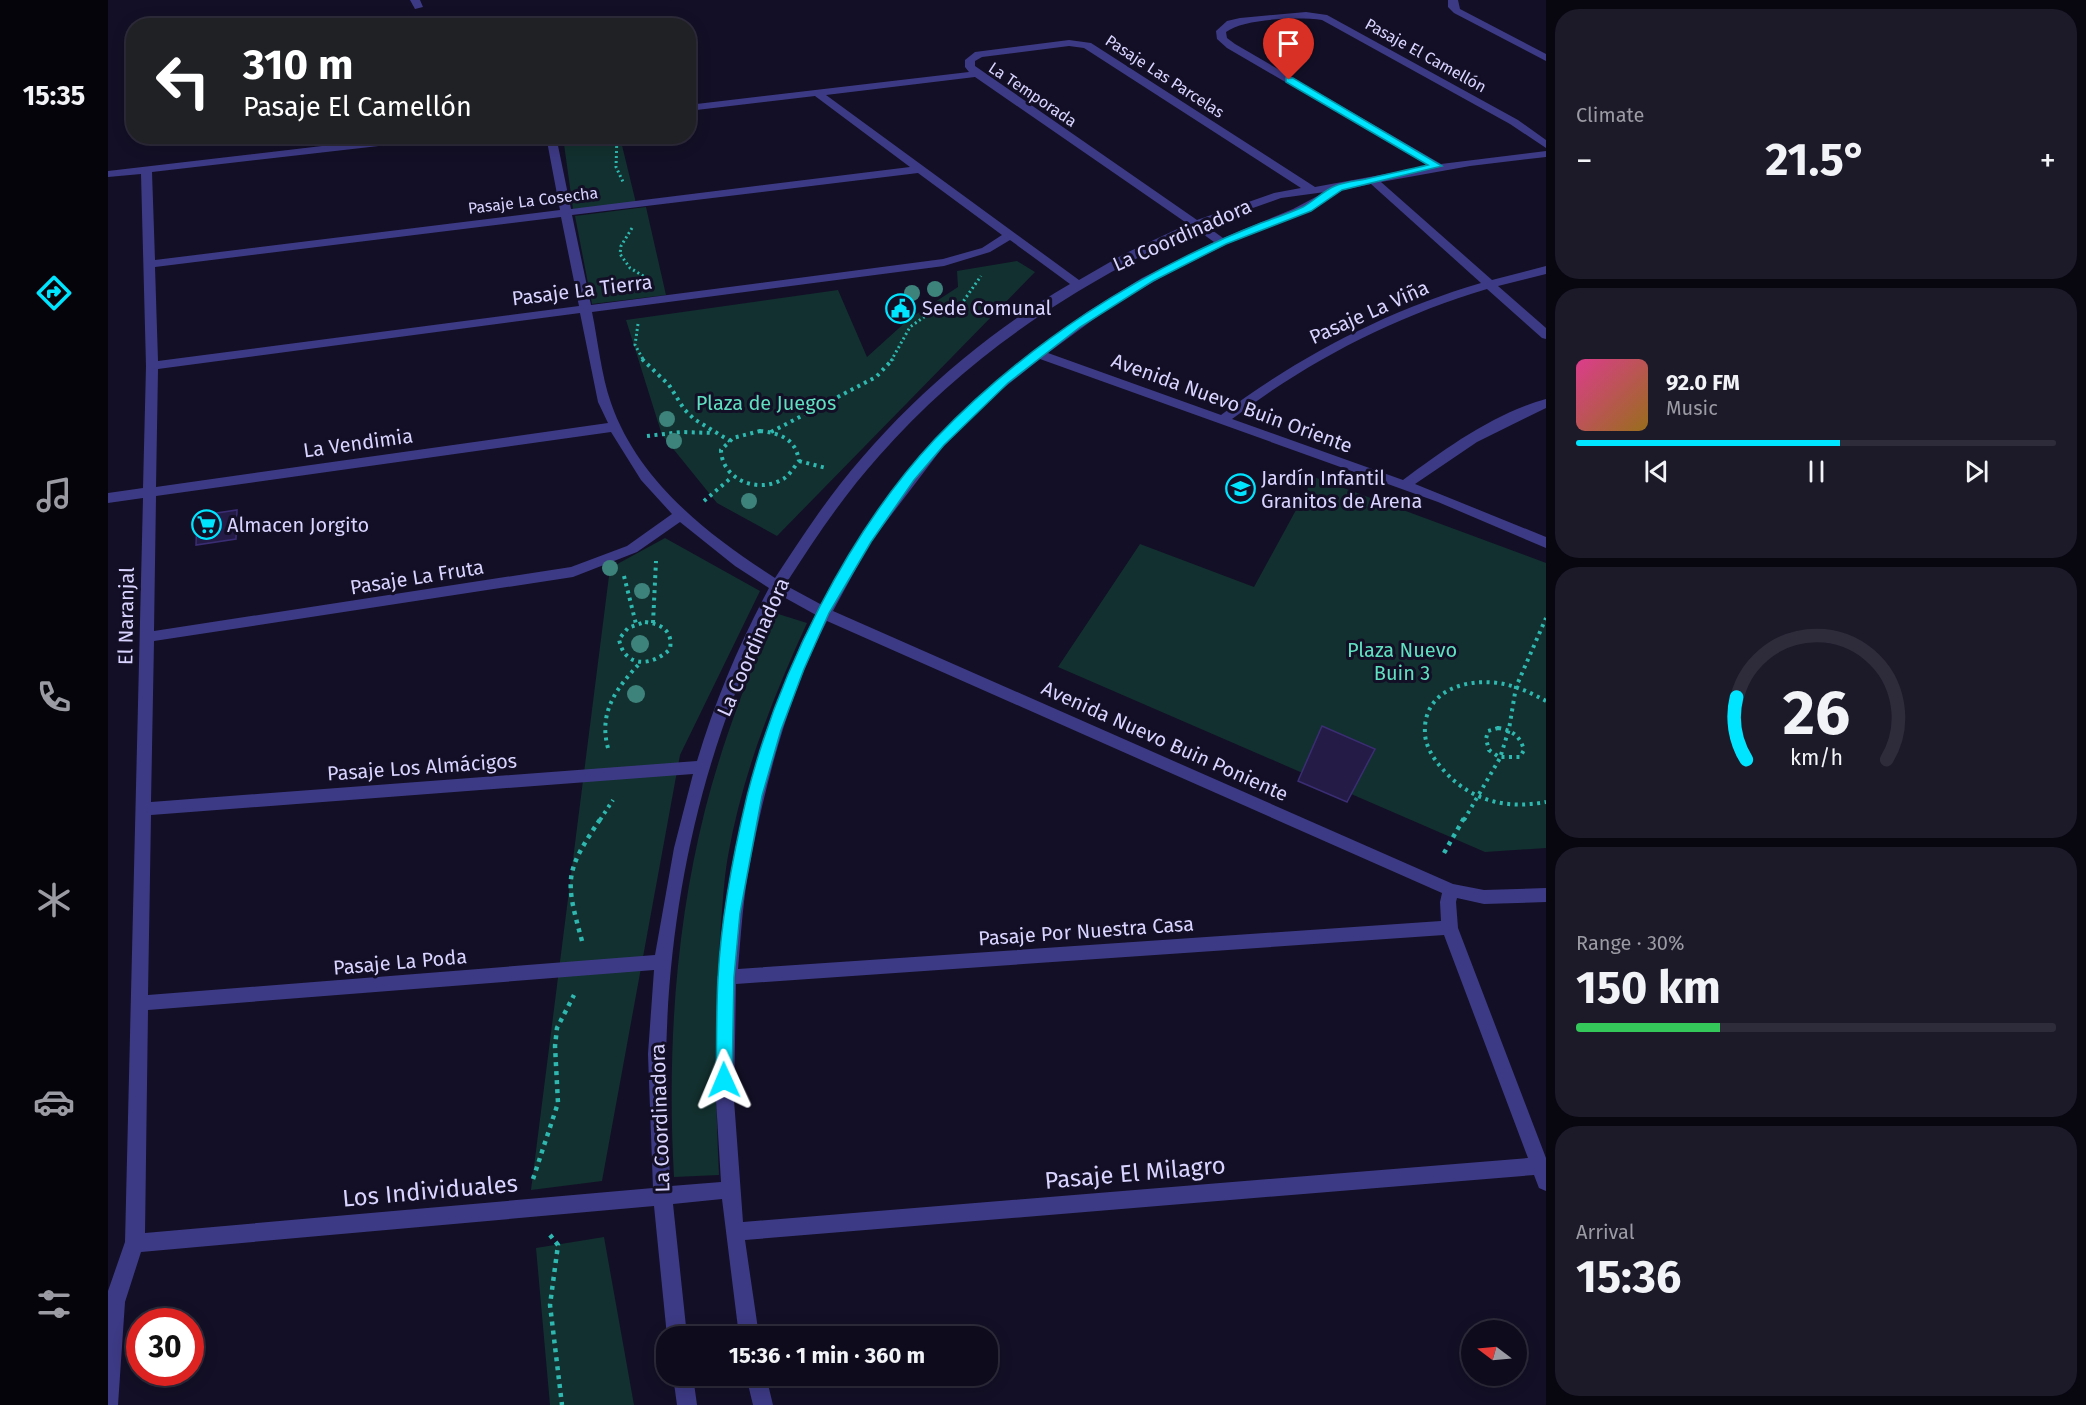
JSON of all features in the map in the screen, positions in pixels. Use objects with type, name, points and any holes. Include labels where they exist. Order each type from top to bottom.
[{"type":"street","points":[[1452,0],[1453,7],[1457,11],[1546,58]]},
{"type":"street","name":"Pasaje El Camellón","points":[[1437,166],[1231,46],[1222,39],[1221,31],[1231,23],[1240,21],[1306,15],[1324,17],[1514,122],[1546,145]]},
{"type":"street","name":"Pasaje Las Parcelas","points":[[977,74],[969,63],[979,54],[1069,44],[1087,45],[1311,189]]},
{"type":"street","name":"La Temporada","points":[[696,107],[977,74],[1222,242]]},
{"type":"street","points":[[817,93],[1077,284]]},
{"type":"street","points":[[108,174],[371,144]]},
{"type":"street","name":"Avenida Nuevo Buin Poniente","points":[[553,144],[604,402],[613,427],[638,468],[679,516],[721,549],[823,613],[1451,890],[1484,897],[1546,895]]},
{"type":"street","name":"La Coordinadora","points":[[676,1326],[662,1195],[656,1082],[663,962],[684,842],[704,767],[733,681],[777,586],[836,499],[892,431],[955,372],[1077,284],[1148,246],[1196,224],[1283,194],[1311,189],[1339,188],[1437,166],[1546,154]]},
{"type":"street","name":"Pasaje La Cosecha","points":[[149,264],[920,169]]},
{"type":"street","name":"El Naranjal","points":[[135,1242],[152,366],[146,170]]},
{"type":"street","points":[[1372,179],[1546,335]]},
{"type":"street","name":"La Coordinadora","points":[[748,1326],[729,1190],[724,1065],[726,977],[734,903],[754,796],[774,730],[797,669],[823,613],[866,539],[910,477],[972,409],[1039,354],[1115,299],[1184,260],[1307,208],[1339,188]]},
{"type":"street","name":"Pasaje La Tierra","points":[[152,366],[944,262],[986,250],[1010,235]]},
{"type":"street","name":"Pasaje La Viña","points":[[1222,420],[1271,383],[1334,346],[1412,311],[1490,284],[1546,270]]},
{"type":"street","name":"Avenida Nuevo Buin Oriente","points":[[1039,354],[1405,485],[1481,514],[1546,543]]},
{"type":"street","points":[[1405,485],[1466,442],[1546,403]]},
{"type":"street","name":"La Vendimia","points":[[108,498],[613,427]]},
{"type":"street","name":"Pasaje La Fruta","points":[[147,637],[573,572],[620,555],[656,534],[679,516]]},
{"type":"street","name":"Pasaje Los Almácigos","points":[[143,808],[704,767]]},
{"type":"street","points":[[1451,890],[1448,902],[1450,927],[1543,1174]]},
{"type":"street","name":"Pasaje Por Nuestra Casa","points":[[726,977],[1450,927]]},
{"type":"street","name":"Pasaje La Poda","points":[[140,1003],[663,962]]},
{"type":"street","name":"Pasaje El Milagro","points":[[735,1232],[1543,1174]]},
{"type":"street","name":"Los Individuales","points":[[135,1242],[729,1190]]},
{"type":"street","points":[[108,1405],[113,1305],[121,1270],[135,1242]]},
{"type":"street","points":[[684,1386],[687,1405]]},
{"type":"street","points":[[758,1386],[763,1405]]},
{"type":"path","points":[[771,432],[876,377],[894,358],[909,327],[924,317],[960,306],[974,284],[988,271]]},
{"type":"path","points":[[654,301],[646,309],[637,328],[637,351],[643,362],[669,384],[690,416],[730,441]]},
{"type":"path","points":[[643,437],[681,432],[716,434]]},
{"type":"path","points":[[749,432],[771,432],[794,442],[798,448],[800,461],[788,476],[767,484],[754,484],[732,477],[723,468],[720,456],[725,445],[730,441],[749,432]]},
{"type":"path","points":[[800,461],[826,468]]},
{"type":"path","points":[[699,505],[732,477]]},
{"type":"path","points":[[653,623],[657,580],[656,534]]},
{"type":"path","points":[[620,555],[636,624]]},
{"type":"path","points":[[1444,853],[1500,758],[1509,729],[1516,687],[1546,618]]},
{"type":"path","points":[[653,623],[667,630],[671,636],[670,649],[658,659],[641,662],[625,657],[618,645],[622,633],[636,624],[653,623]]},
{"type":"path","points":[[562,1405],[550,1305],[558,1245],[528,1208],[533,1176],[554,1124],[558,1102],[560,1083],[555,1047],[556,1029],[579,983],[583,968],[584,949],[571,900],[571,877],[580,848],[614,798],[618,773],[604,739],[606,711],[618,687],[641,662]]},
{"type":"path","points":[[1546,701],[1516,687],[1488,682],[1459,684],[1448,688],[1434,701],[1428,711],[1425,734],[1435,762],[1449,778],[1475,797],[1524,807],[1546,802]]},
{"type":"path","points":[[1491,729],[1509,729],[1520,738],[1524,750],[1520,757],[1500,758],[1490,753],[1486,747],[1485,737],[1491,729]]},
{"type":"green space","points":[[564,144],[622,144],[636,203],[573,209]]},
{"type":"green space","points":[[646,207],[666,295],[592,304],[575,216]]},
{"type":"green space","name":"Plaza de Juegos","points":[[1017,261],[1035,272],[777,536],[717,503],[662,435],[626,320],[838,290],[867,357],[909,319],[958,287],[957,271]]},
{"type":"green space","name":"Plaza Nuevo Buin 3","points":[[1314,477],[1546,563],[1546,848],[1485,852],[1058,667],[1140,544],[1254,587]]},
{"type":"green space","points":[[665,538],[760,591],[680,755],[602,1181],[531,1190],[610,568]]},
{"type":"green space","points":[[775,613],[807,623],[782,679],[750,766],[741,796],[727,864],[716,1018],[719,1175],[674,1177],[672,1085],[676,992],[680,946],[695,855],[719,760],[745,685]]},
{"type":"green space","points":[[604,1237],[634,1405],[550,1405],[536,1248]]},
{"type":"building","points":[[237,510],[236,539],[196,545],[197,516]]},
{"type":"building","points":[[1322,726],[1375,749],[1347,802],[1298,781]]},
{"type":"place","name":"Sede Comunal","points":[[901,308]]},
{"type":"place","name":"Jardín Infantil Granitos de Arena","points":[[1240,489]]},
{"type":"place","name":"Almacen Jorgito","points":[[206,525]]},
{"type":"route","points":[[724,1080],[726,977],[733,913],[754,796],[774,730],[797,669],[823,613],[866,539],[910,477],[940,442],[1004,380],[1076,325],[1115,299],[1184,260],[1222,242],[1295,214],[1319,202],[1339,188],[1402,172],[1437,166],[1289,80]]}]
